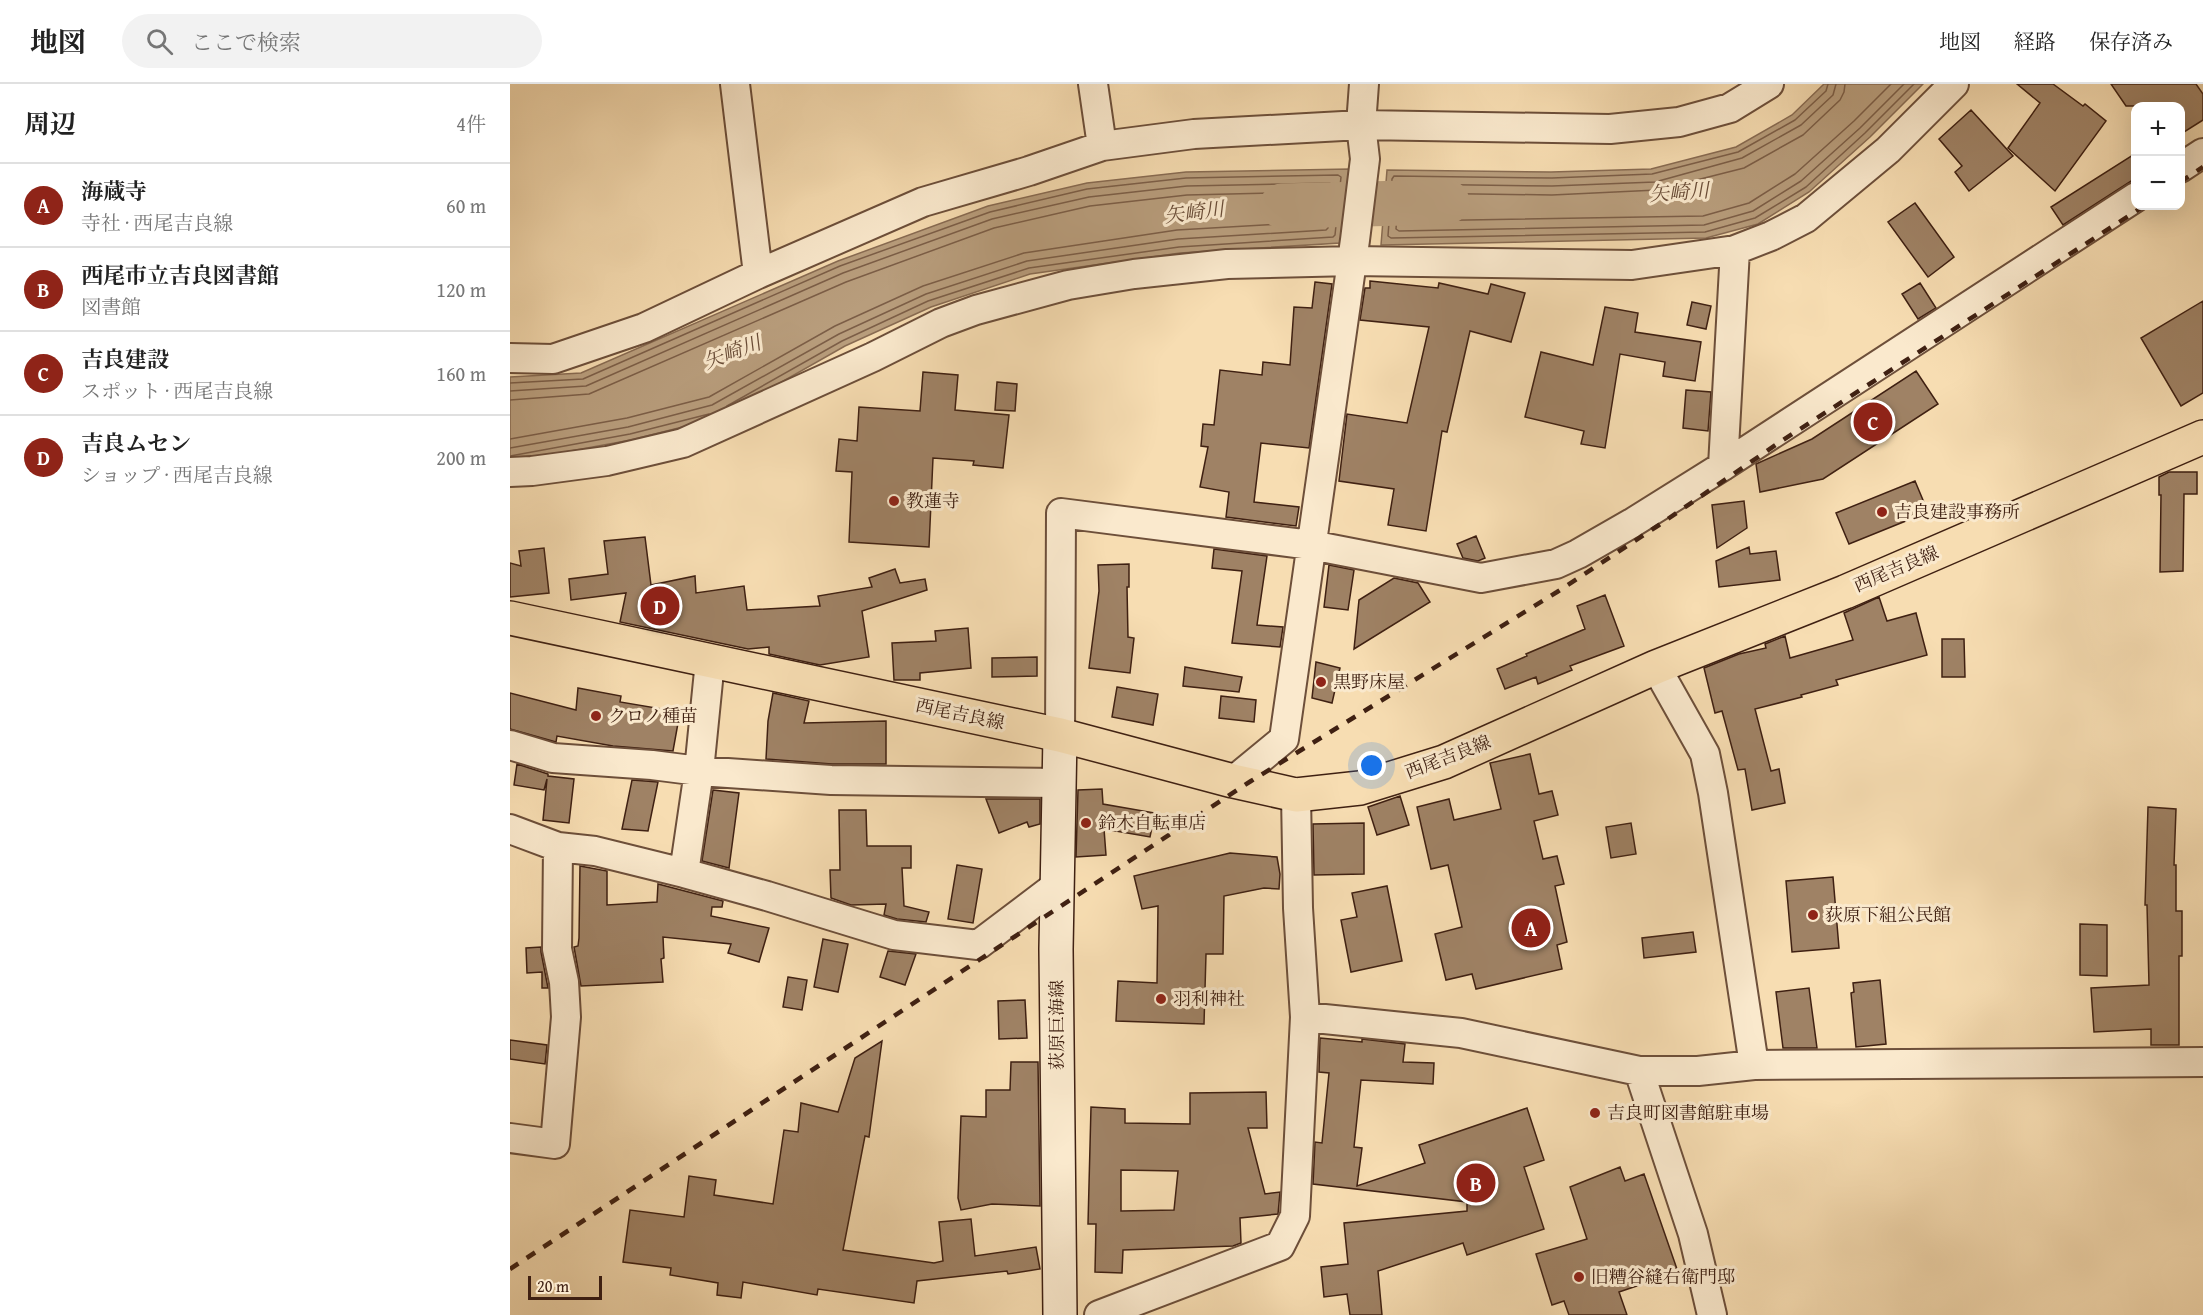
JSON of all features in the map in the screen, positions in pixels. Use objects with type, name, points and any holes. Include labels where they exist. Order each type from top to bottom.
[{"type":"main road","name":"西尾吉良線","points":[[510,618],[1060,735],[1233,781],[1296,795],[1360,788],[1444,762],[1656,667],[1845,592],[2203,437]]},
{"type":"main road","name":"荻原巨海線","points":[[1060,735],[1056,886],[1060,1315]]},
{"type":"street","points":[[735,84],[758,274]]},
{"type":"street","points":[[1093,84],[1102,146]]},
{"type":"street","points":[[1233,781],[1284,739],[1354,250],[1365,159],[1361,125],[1364,84]]},
{"type":"street","points":[[510,472],[607,462],[683,443],[941,324],[976,310],[1068,285],[1134,274],[1354,250],[1632,265],[1735,250],[1772,236],[1806,218],[1888,150],[1954,84]]},
{"type":"street","points":[[510,358],[553,359],[644,328],[758,274],[923,202],[1029,171],[1102,146],[1194,134],[1361,125],[1610,129],[1698,118],[1730,108],[1760,87]]},
{"type":"street","points":[[2185,165],[2203,153]]},
{"type":"street","points":[[1060,735],[1061,513],[1311,545],[1481,578],[1556,564],[1578,554],[1723,466],[2131,200]]},
{"type":"street","points":[[1723,466],[1735,250]]},
{"type":"street","points":[[684,873],[699,771],[710,661]]},
{"type":"street","points":[[1656,667],[1705,754],[1713,793],[1754,1065]]},
{"type":"street","points":[[510,746],[553,758],[831,780],[1059,783]]},
{"type":"street","points":[[1099,1315],[1280,1246],[1295,1216],[1305,1017],[1298,909],[1296,795]]},
{"type":"street","points":[[510,829],[558,847],[595,851],[684,873],[894,934],[978,945],[1056,886]]},
{"type":"street","points":[[510,1138],[555,1144],[566,1017],[564,982],[557,949],[558,847]]},
{"type":"street","points":[[1305,1017],[1461,1033],[1639,1071],[1698,1071],[1754,1065],[2203,1062]]},
{"type":"street","points":[[1639,1071],[1693,1234],[1712,1315]]},
{"type":"water","points":[[1824,84],[1923,84],[1870,137],[1809,192],[1758,224],[1706,238],[1381,245],[1387,170],[1551,172],[1651,169],[1736,147],[1792,115]]},
{"type":"water","points":[[1349,169],[1340,243],[1180,253],[1030,274],[931,307],[845,346],[718,418],[631,440],[510,462],[510,377],[581,373],[838,261],[988,206],[1087,183],[1186,172]]},
{"type":"building","points":[[2017,84],[2053,84],[2083,106],[2085,104],[2106,121],[2055,191],[2008,148],[2040,103]]},
{"type":"building","points":[[2111,84],[2196,84],[2203,94],[2203,120],[2185,131],[2185,102],[2131,102],[2131,106],[2126,106]]},
{"type":"building","points":[[1971,110],[2013,156],[1969,191],[1955,172],[1962,166],[1939,139]]},
{"type":"building","points":[[2131,156],[2131,181],[2063,225],[2051,207]]},
{"type":"building","points":[[1915,203],[1954,257],[1928,277],[1888,222]]},
{"type":"building","points":[[1370,281],[1438,288],[1439,283],[1488,294],[1491,284],[1525,293],[1511,342],[1470,331],[1447,432],[1442,431],[1426,531],[1388,525],[1394,489],[1339,481],[1347,414],[1407,423],[1429,327],[1360,320],[1365,288],[1370,288]]},
{"type":"building","points":[[1315,282],[1332,284],[1309,448],[1261,443],[1254,502],[1299,507],[1296,526],[1226,517],[1229,492],[1200,487],[1208,447],[1201,446],[1203,424],[1214,425],[1220,370],[1262,375],[1263,362],[1290,365],[1294,307],[1312,308]]},
{"type":"building","points":[[1920,283],[1936,308],[1918,319],[1902,294]]},
{"type":"building","points":[[2203,301],[2203,393],[2181,406],[2141,338]]},
{"type":"building","points":[[1692,302],[1711,306],[1706,329],[1687,325]]},
{"type":"building","points":[[1605,307],[1638,313],[1635,332],[1701,342],[1695,381],[1663,376],[1665,362],[1620,354],[1605,448],[1581,444],[1584,431],[1525,417],[1541,352],[1593,365]]},
{"type":"building","points":[[1916,371],[1938,404],[1823,479],[1760,492],[1756,464],[1812,439]]},
{"type":"building","points":[[923,372],[958,375],[955,410],[1009,415],[1003,468],[973,465],[974,461],[933,458],[929,547],[849,542],[852,472],[836,471],[839,439],[857,441],[859,407],[920,411]]},
{"type":"building","points":[[997,382],[1017,384],[1015,411],[995,410]]},
{"type":"building","points":[[1686,390],[1711,392],[1708,431],[1683,428]]},
{"type":"building","points":[[2169,472],[2197,472],[2197,494],[2184,494],[2183,571],[2160,572],[2161,495],[2159,495],[2159,477]]},
{"type":"building","name":"吉良建設事務所","points":[[1915,481],[1928,512],[1849,544],[1836,513]]},
{"type":"building","points":[[1744,501],[1747,528],[1717,548],[1712,505]]},
{"type":"building","points":[[1476,536],[1485,558],[1478,561],[1463,558],[1457,544]]},
{"type":"building","points":[[645,537],[651,585],[695,576],[696,593],[744,586],[747,610],[820,606],[818,596],[872,587],[869,578],[895,569],[900,583],[925,579],[927,590],[862,611],[869,657],[820,665],[769,654],[769,647],[748,649],[620,622],[626,593],[571,600],[569,579],[608,574],[604,541]]},
{"type":"building","points":[[1749,547],[1750,554],[1776,551],[1780,580],[1719,587],[1716,561]]},
{"type":"building","points":[[544,548],[549,593],[510,597],[510,563],[521,566],[519,551]]},
{"type":"building","points":[[1214,549],[1267,556],[1257,625],[1283,627],[1280,647],[1232,643],[1242,571],[1212,568]]},
{"type":"building","points":[[1129,564],[1128,637],[1134,638],[1130,673],[1089,668],[1099,591],[1098,565]]},
{"type":"building","points":[[1329,565],[1354,570],[1348,610],[1324,607]]},
{"type":"building","points":[[1394,578],[1418,583],[1430,602],[1354,649],[1359,600]]},
{"type":"building","points":[[1605,595],[1624,646],[1570,666],[1572,670],[1538,684],[1536,677],[1505,689],[1497,669],[1585,629],[1577,606]]},
{"type":"building","points":[[1879,597],[1887,621],[1916,613],[1927,655],[1836,680],[1838,685],[1755,709],[1771,771],[1779,769],[1785,803],[1752,810],[1745,769],[1738,770],[1722,711],[1715,713],[1704,668],[1739,654],[1766,648],[1765,644],[1785,636],[1790,658],[1853,640],[1844,613]]},
{"type":"building","points":[[968,628],[971,668],[920,673],[920,680],[894,680],[892,643],[936,641],[935,631]]},
{"type":"building","points":[[1942,639],[1964,639],[1965,677],[1942,677]]},
{"type":"building","points":[[1037,657],[1037,676],[992,677],[992,658]]},
{"type":"building","name":"黒野床屋","points":[[1316,662],[1340,668],[1332,703],[1312,698]]},
{"type":"building","points":[[1185,667],[1242,677],[1239,692],[1183,686]]},
{"type":"building","points":[[1117,687],[1158,694],[1153,725],[1112,717]]},
{"type":"building","points":[[578,688],[621,696],[620,702],[680,712],[673,751],[613,746],[557,736],[556,742],[510,729],[510,693],[576,710]]},
{"type":"building","points":[[773,693],[809,701],[804,723],[886,721],[886,764],[832,764],[766,759],[768,721]]},
{"type":"building","points":[[1221,696],[1256,700],[1254,722],[1219,718]]},
{"type":"building","points":[[1530,754],[1539,794],[1552,791],[1558,815],[1534,821],[1543,859],[1557,856],[1564,884],[1555,886],[1567,942],[1557,945],[1562,969],[1476,989],[1472,974],[1446,980],[1435,934],[1462,927],[1448,865],[1431,869],[1417,807],[1449,799],[1454,820],[1501,809],[1490,763]]},
{"type":"building","points":[[517,764],[548,774],[548,776],[574,779],[569,823],[543,820],[547,779],[544,790],[514,785]]},
{"type":"building","points":[[632,780],[658,782],[648,831],[622,829]]},
{"type":"building","points":[[1102,789],[1103,804],[1155,813],[1150,837],[1104,829],[1106,855],[1076,857],[1078,790]]},
{"type":"building","points":[[713,790],[739,793],[729,868],[702,861]]},
{"type":"building","points":[[1400,796],[1409,825],[1377,835],[1368,807]]},
{"type":"building","points":[[986,799],[1040,799],[1040,824],[1029,827],[1027,822],[999,833]]},
{"type":"building","points":[[2148,807],[2176,809],[2174,865],[2176,865],[2176,911],[2182,911],[2182,956],[2179,956],[2179,1045],[2151,1045],[2151,1029],[2094,1032],[2091,988],[2149,985],[2147,905],[2145,905]]},
{"type":"building","points":[[839,810],[866,810],[867,846],[911,846],[911,868],[902,868],[904,906],[929,912],[926,922],[897,919],[884,915],[886,904],[851,905],[831,898],[830,870],[840,870]]},
{"type":"building","points":[[1364,823],[1364,874],[1314,875],[1313,824]]},
{"type":"building","points":[[1631,823],[1636,854],[1611,858],[1606,827]]},
{"type":"building","points":[[1230,853],[1277,857],[1280,874],[1279,889],[1264,888],[1224,896],[1223,954],[1206,954],[1204,1024],[1116,1021],[1118,981],[1157,983],[1158,906],[1142,909],[1134,876]]},
{"type":"building","points":[[957,865],[982,869],[973,923],[948,919]]},
{"type":"building","points":[[580,866],[607,871],[607,905],[657,902],[658,884],[723,901],[722,907],[712,907],[711,916],[769,928],[759,962],[728,953],[731,944],[663,937],[664,958],[661,959],[663,982],[581,986],[574,947],[578,946],[579,938]]},
{"type":"building","name":"荻原下組公民館","points":[[1833,877],[1839,948],[1792,952],[1786,881]]},
{"type":"building","points":[[1387,886],[1402,961],[1351,972],[1341,920],[1357,917],[1352,893]]},
{"type":"building","points":[[2080,924],[2107,925],[2107,976],[2080,975]]},
{"type":"building","points":[[1693,932],[1696,952],[1644,958],[1642,938]]},
{"type":"building","points":[[823,939],[848,944],[838,992],[814,987]]},
{"type":"building","points":[[541,947],[548,988],[542,988],[542,972],[527,973],[526,948]]},
{"type":"building","points":[[888,951],[916,954],[905,985],[880,977]]},
{"type":"building","points":[[788,977],[807,980],[802,1010],[783,1007]]},
{"type":"building","points":[[1880,980],[1886,1044],[1856,1047],[1851,993],[1854,992],[1853,983]]},
{"type":"building","points":[[1809,988],[1817,1048],[1783,1048],[1776,992]]},
{"type":"building","points":[[1025,1000],[1027,1038],[999,1039],[998,1001]]},
{"type":"building","points":[[1320,1038],[1362,1042],[1362,1039],[1405,1044],[1403,1062],[1434,1063],[1433,1084],[1361,1080],[1354,1147],[1362,1148],[1357,1186],[1425,1163],[1419,1145],[1527,1108],[1544,1160],[1524,1167],[1544,1229],[1467,1255],[1463,1243],[1378,1271],[1382,1315],[1350,1315],[1347,1294],[1324,1297],[1321,1267],[1348,1264],[1344,1223],[1467,1211],[1467,1202],[1313,1184],[1315,1142],[1322,1143],[1329,1073],[1319,1072]]},
{"type":"building","points":[[510,1040],[547,1045],[545,1064],[510,1059]]},
{"type":"building","points":[[882,1041],[869,1137],[865,1136],[843,1250],[934,1263],[943,1261],[939,1222],[971,1219],[975,1256],[1036,1247],[1040,1269],[1008,1274],[1007,1271],[917,1281],[914,1303],[818,1289],[817,1295],[743,1282],[741,1298],[717,1295],[718,1283],[670,1275],[671,1268],[623,1262],[630,1210],[684,1217],[689,1176],[716,1180],[714,1195],[773,1204],[784,1130],[798,1132],[801,1103],[838,1112],[855,1058]]},
{"type":"building","points":[[1011,1062],[1038,1062],[1040,1206],[992,1204],[961,1210],[958,1198],[961,1116],[986,1117],[986,1090],[1010,1090]]},
{"type":"building","points":[[1266,1092],[1267,1128],[1248,1128],[1265,1194],[1280,1192],[1278,1214],[1240,1218],[1241,1243],[1233,1246],[1123,1250],[1122,1273],[1095,1272],[1096,1224],[1088,1224],[1091,1107],[1125,1109],[1125,1123],[1190,1124],[1190,1093]],"holes":[[[1121,1170],[1178,1171],[1174,1210],[1121,1211]]]},
{"type":"building","points":[[1620,1167],[1625,1181],[1644,1174],[1678,1272],[1619,1292],[1627,1315],[1569,1315],[1564,1301],[1552,1305],[1536,1254],[1587,1239],[1570,1187]]},
{"type":"waterway","name":"矢崎川","points":[[1282,206],[1447,202]]},
{"type":"railway","points":[[2185,179],[2203,167]]},
{"type":"railway","points":[[510,1269],[1251,781],[1557,592],[1780,442],[2138,210]]},
{"type":"place","name":"吉良建設","points":[[1873,422]]},
{"type":"place","name":"教蓮寺","points":[[894,501]]},
{"type":"place","name":"吉良建設事務所","points":[[1882,512]]},
{"type":"place","name":"吉良ムセン","points":[[660,606]]},
{"type":"place","name":"黒野床屋","points":[[1321,682]]},
{"type":"place","name":"クロノ種苗","points":[[596,716]]},
{"type":"place","name":"鈴木自転車店","points":[[1086,823]]},
{"type":"place","name":"荻原下組公民館","points":[[1813,915]]},
{"type":"place","name":"海蔵寺","points":[[1531,928]]},
{"type":"place","name":"羽利神社","points":[[1161,999]]},
{"type":"place","name":"吉良町図書館駐車場","points":[[1595,1113]]},
{"type":"place","name":"西尾市立吉良図書館","points":[[1476,1183]]},
{"type":"place","name":"旧糟谷縫右衛門邸","points":[[1579,1277]]}]
